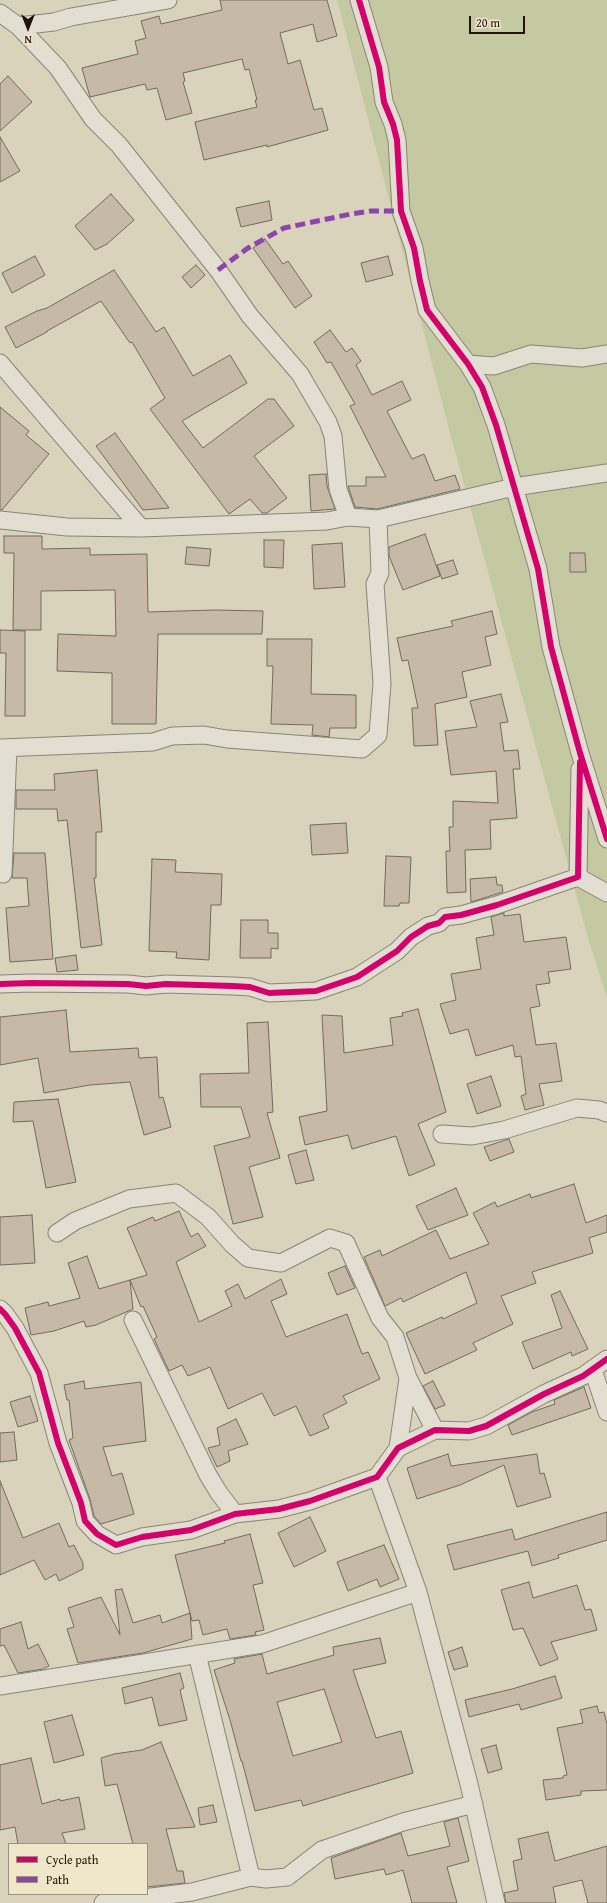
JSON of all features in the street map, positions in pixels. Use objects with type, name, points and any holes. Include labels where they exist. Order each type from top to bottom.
[{"type":"street","points":[[18,26],[54,22],[71,17],[168,0]]},
{"type":"street","points":[[359,0],[379,67],[384,102],[393,124],[397,140],[401,211],[414,248],[427,310],[468,364],[482,387],[496,425],[538,569],[551,647],[580,753],[607,839]]},
{"type":"street","points":[[0,13],[18,26],[58,68],[93,119],[119,145],[218,270],[250,316],[300,374],[328,422],[333,436],[338,489],[348,517]]},
{"type":"street","points":[[468,364],[494,366],[531,354],[582,358],[607,354]]},
{"type":"street","points":[[0,363],[141,528]]},
{"type":"street","points":[[482,387],[494,366]]},
{"type":"street","points":[[0,520],[67,527],[141,528],[327,521],[348,517],[378,519],[514,487],[607,473]]},
{"type":"street","points":[[3,874],[4,748],[153,742],[172,736],[204,735],[227,739],[362,749],[378,735],[382,683],[375,584],[380,573],[378,519]]},
{"type":"street","points":[[578,877],[580,753]]},
{"type":"street","points":[[0,984],[128,984],[146,986],[174,984],[250,986],[269,993],[316,991],[357,977],[397,951],[411,937],[422,930],[439,923],[445,917],[497,905],[578,877],[607,893]]},
{"type":"street","points":[[442,1134],[472,1136],[504,1130],[577,1108],[599,1110],[607,1113]]},
{"type":"street","points":[[57,1233],[75,1221],[128,1199],[176,1193],[208,1217],[232,1244],[248,1258],[281,1263],[330,1238],[346,1243],[380,1318],[395,1337],[408,1378],[435,1430]]},
{"type":"street","points":[[0,1309],[15,1328],[39,1373],[58,1443],[81,1503],[85,1522],[97,1534],[116,1545],[142,1537],[191,1530],[235,1514],[279,1509],[310,1501],[377,1477],[398,1448],[408,1378]]},
{"type":"street","points":[[133,1320],[208,1475],[219,1493],[235,1514]]},
{"type":"street","points":[[398,1448],[435,1430],[469,1431],[486,1426],[593,1370],[607,1359]]},
{"type":"street","points":[[593,1370],[607,1412]]},
{"type":"street","points":[[377,1477],[418,1592],[474,1804],[496,1903]]},
{"type":"street","points":[[0,1686],[262,1644],[418,1592]]},
{"type":"street","points":[[197,1654],[251,1877]]},
{"type":"street","points":[[102,1903],[192,1892],[251,1877],[266,1879],[287,1877],[322,1850],[403,1822],[474,1804]]},
{"type":"green space","points":[[337,0],[607,0],[607,998],[588,938],[450,433]]},
{"type":"building","points":[[220,0],[327,0],[337,36],[317,42],[313,24],[280,33],[288,64],[300,60],[314,110],[322,108],[328,130],[267,147],[267,145],[204,160],[195,122],[257,107],[255,100],[257,100],[249,69],[245,70],[242,59],[183,73],[185,81],[183,82],[192,113],[166,120],[157,88],[147,90],[145,84],[90,97],[82,68],[138,54],[135,41],[146,38],[141,21],[159,16],[161,24],[222,10]]},
{"type":"building","points":[[8,76],[32,102],[0,131],[0,84]]},
{"type":"building","points":[[0,137],[20,171],[0,182]]},
{"type":"building","points":[[111,194],[134,220],[107,244],[95,250],[75,226]]},
{"type":"building","points":[[269,201],[272,220],[241,227],[236,208]]},
{"type":"building","points":[[265,239],[283,264],[288,261],[312,296],[295,308],[253,248]]},
{"type":"building","points":[[35,256],[45,275],[12,293],[2,273]]},
{"type":"building","points":[[388,256],[393,275],[366,282],[361,263]]},
{"type":"building","points":[[196,265],[205,275],[191,288],[182,277]]},
{"type":"building","points":[[114,270],[156,332],[164,327],[193,376],[230,355],[247,383],[182,421],[203,448],[268,399],[274,399],[294,426],[254,456],[287,498],[267,513],[262,513],[250,499],[229,514],[150,409],[165,398],[132,342],[130,343],[101,301],[16,348],[5,327],[37,311],[47,308]]},
{"type":"building","points":[[330,330],[346,352],[352,348],[361,361],[356,365],[372,395],[402,381],[411,400],[387,411],[412,459],[424,454],[435,481],[455,475],[460,489],[377,509],[355,507],[348,486],[366,486],[366,477],[386,477],[350,406],[355,404],[331,362],[327,363],[314,342]]},
{"type":"building","points":[[0,407],[29,431],[26,435],[49,454],[2,510],[0,510]]},
{"type":"building","points":[[115,433],[169,508],[143,510],[96,446]]},
{"type":"building","points":[[326,474],[327,486],[335,509],[311,511],[309,475]]},
{"type":"building","points":[[425,534],[440,576],[403,590],[389,556],[389,547]]},
{"type":"building","points":[[4,536],[42,536],[42,549],[90,548],[90,555],[147,554],[148,612],[215,610],[263,611],[262,634],[158,634],[156,724],[112,724],[112,673],[57,671],[58,634],[116,636],[115,590],[41,591],[41,630],[13,630],[14,553],[4,553]]},
{"type":"building","points":[[264,540],[284,540],[283,568],[264,567]]},
{"type":"building","points":[[342,543],[345,587],[314,589],[312,545]]},
{"type":"building","points":[[187,547],[211,549],[209,566],[185,564]]},
{"type":"building","points":[[570,553],[585,553],[586,572],[570,572]]},
{"type":"building","points":[[453,560],[458,574],[442,579],[437,565]]},
{"type":"building","points":[[492,611],[497,634],[485,637],[491,665],[462,672],[467,697],[435,704],[438,745],[414,746],[412,708],[418,708],[408,660],[402,661],[397,638],[453,626],[451,621]]},
{"type":"building","points":[[0,630],[25,631],[25,716],[5,716],[6,653],[0,653]]},
{"type":"building","points":[[267,639],[312,639],[311,694],[356,695],[356,728],[330,728],[329,737],[312,735],[313,725],[271,724],[273,666],[267,666]]},
{"type":"building","points":[[501,694],[508,722],[500,723],[504,751],[518,750],[520,769],[513,769],[517,818],[490,820],[491,849],[465,850],[466,892],[447,893],[446,851],[450,851],[449,827],[453,827],[453,801],[498,803],[496,771],[451,775],[445,731],[477,727],[470,701]]},
{"type":"building","points":[[97,770],[102,832],[96,832],[96,878],[94,878],[102,945],[81,948],[67,820],[58,821],[57,809],[16,809],[16,790],[55,790],[54,774]]},
{"type":"building","points":[[346,823],[348,853],[312,855],[310,825]]},
{"type":"building","points":[[14,853],[45,853],[53,959],[10,962],[6,908],[29,906],[27,878],[12,878]]},
{"type":"building","points":[[386,856],[411,857],[409,903],[400,903],[399,906],[384,906]]},
{"type":"building","points":[[152,859],[176,860],[175,872],[222,874],[221,905],[211,905],[209,960],[176,958],[177,952],[149,951]]},
{"type":"building","points":[[496,877],[497,885],[502,885],[503,892],[471,902],[470,879]]},
{"type":"building","points":[[504,913],[504,916],[520,914],[524,942],[566,937],[571,969],[548,972],[550,983],[536,985],[540,1006],[530,1008],[536,1045],[556,1043],[562,1081],[539,1084],[544,1105],[525,1110],[521,1096],[526,1094],[521,1056],[515,1057],[513,1045],[476,1056],[468,1029],[450,1034],[440,1004],[456,1000],[451,974],[481,969],[476,938],[494,935],[491,917]]},
{"type":"building","points":[[241,920],[268,920],[268,933],[278,933],[278,949],[271,948],[271,958],[240,958]]},
{"type":"building","points":[[76,955],[78,970],[57,972],[55,958]]},
{"type":"building","points":[[418,1009],[446,1112],[418,1124],[435,1165],[409,1176],[396,1136],[352,1149],[348,1135],[305,1145],[299,1117],[327,1111],[322,1015],[342,1016],[344,1053],[393,1045],[390,1018],[403,1016],[402,1013]]},
{"type":"building","points":[[66,1010],[70,1052],[138,1048],[139,1058],[157,1057],[159,1098],[163,1097],[171,1127],[144,1135],[130,1082],[90,1085],[44,1093],[38,1058],[0,1065],[0,1017]]},
{"type":"building","points":[[268,1022],[273,1112],[267,1113],[280,1158],[249,1167],[263,1217],[233,1224],[214,1146],[250,1137],[241,1107],[201,1107],[200,1074],[249,1073],[247,1023]]},
{"type":"building","points":[[491,1076],[501,1106],[477,1114],[467,1084]]},
{"type":"building","points":[[58,1099],[76,1182],[46,1188],[33,1121],[13,1122],[14,1102]]},
{"type":"building","points":[[509,1139],[514,1152],[490,1161],[484,1147]]},
{"type":"building","points":[[306,1150],[314,1180],[296,1184],[288,1155]]},
{"type":"building","points":[[574,1184],[586,1223],[607,1215],[607,1232],[589,1238],[593,1253],[532,1272],[536,1283],[501,1296],[513,1324],[473,1343],[477,1350],[425,1374],[406,1333],[442,1317],[443,1319],[477,1303],[466,1272],[403,1302],[401,1298],[385,1306],[364,1257],[380,1250],[382,1256],[436,1230],[450,1259],[489,1244],[473,1213],[495,1202],[497,1207],[530,1194],[531,1198]]},
{"type":"building","points":[[456,1188],[468,1215],[428,1230],[416,1206]]},
{"type":"building","points":[[179,1211],[191,1237],[198,1233],[206,1246],[176,1262],[199,1322],[232,1306],[225,1291],[238,1284],[245,1299],[281,1279],[287,1294],[271,1301],[286,1337],[347,1314],[362,1354],[368,1352],[380,1379],[343,1396],[347,1403],[323,1415],[329,1428],[310,1436],[296,1406],[274,1416],[262,1393],[228,1409],[210,1367],[188,1376],[182,1365],[169,1371],[154,1339],[157,1337],[143,1306],[141,1307],[130,1280],[147,1275],[127,1228],[153,1217],[155,1221]]},
{"type":"building","points":[[32,1215],[35,1263],[0,1265],[0,1217]]},
{"type":"building","points":[[87,1256],[99,1289],[130,1280],[133,1309],[96,1325],[86,1327],[84,1321],[54,1331],[31,1335],[25,1308],[48,1302],[49,1306],[80,1298],[68,1263]]},
{"type":"building","points":[[345,1266],[355,1288],[337,1295],[328,1273]]},
{"type":"building","points":[[560,1291],[588,1349],[572,1356],[571,1352],[533,1369],[522,1342],[562,1328],[551,1295]]},
{"type":"building","points":[[84,1381],[85,1389],[141,1382],[146,1441],[103,1447],[112,1476],[122,1473],[134,1514],[101,1524],[94,1516],[90,1499],[69,1440],[73,1438],[69,1400],[67,1400],[64,1385]]},
{"type":"building","points":[[433,1381],[445,1405],[435,1409],[423,1386]]},
{"type":"building","points":[[584,1387],[591,1408],[512,1435],[508,1425],[532,1412],[555,1404],[554,1400]]},
{"type":"building","points":[[30,1396],[38,1421],[18,1427],[10,1402]]},
{"type":"building","points":[[236,1419],[248,1444],[228,1451],[230,1461],[217,1467],[208,1448],[220,1445],[217,1428]]},
{"type":"building","points":[[14,1432],[17,1460],[0,1462],[0,1433]]},
{"type":"building","points":[[448,1454],[451,1466],[537,1454],[540,1474],[544,1473],[551,1497],[517,1507],[504,1465],[460,1485],[417,1499],[407,1468]]},
{"type":"building","points":[[0,1481],[23,1538],[59,1523],[69,1547],[74,1545],[83,1563],[83,1569],[59,1581],[56,1574],[45,1580],[34,1560],[0,1575]]},
{"type":"building","points":[[607,1512],[607,1540],[558,1555],[559,1558],[532,1566],[528,1551],[454,1570],[447,1545],[512,1529],[515,1540]]},
{"type":"building","points":[[310,1517],[326,1551],[294,1567],[278,1533]]},
{"type":"building","points":[[250,1534],[263,1583],[253,1585],[264,1630],[255,1632],[256,1635],[230,1639],[227,1629],[203,1635],[199,1620],[192,1621],[175,1555],[225,1543],[224,1541]]},
{"type":"building","points":[[384,1545],[399,1579],[380,1587],[377,1579],[348,1591],[337,1562]]},
{"type":"building","points":[[529,1582],[533,1598],[577,1585],[585,1610],[591,1609],[597,1630],[551,1642],[558,1659],[540,1666],[523,1628],[513,1630],[501,1590]]},
{"type":"building","points":[[122,1589],[133,1623],[160,1615],[162,1623],[190,1613],[192,1639],[143,1653],[78,1663],[67,1629],[74,1627],[68,1608],[101,1597],[120,1635],[115,1590]]},
{"type":"building","points":[[21,1622],[28,1649],[38,1644],[49,1666],[43,1669],[18,1673],[4,1645],[0,1646],[0,1629]]},
{"type":"building","points":[[380,1638],[386,1663],[353,1670],[376,1738],[401,1731],[413,1773],[303,1806],[301,1800],[255,1811],[242,1761],[214,1670],[235,1663],[234,1659],[262,1654],[267,1674],[334,1655],[333,1647]],"holes":[[[324,1689],[342,1742],[293,1756],[277,1702]]]},
{"type":"building","points":[[462,1647],[468,1666],[454,1670],[448,1652]]},
{"type":"building","points":[[180,1673],[184,1688],[180,1690],[187,1720],[159,1726],[152,1697],[125,1704],[122,1688]]},
{"type":"building","points":[[555,1676],[562,1698],[521,1710],[519,1704],[469,1717],[465,1700],[512,1689]]},
{"type":"building","points":[[597,1706],[599,1713],[604,1712],[607,1724],[607,1790],[581,1791],[581,1795],[546,1800],[543,1780],[563,1778],[563,1776],[567,1775],[557,1728],[583,1723],[580,1710]]},
{"type":"building","points":[[72,1715],[84,1755],[54,1763],[44,1722]]},
{"type":"building","points":[[161,1742],[195,1827],[166,1829],[177,1871],[183,1871],[185,1883],[148,1887],[148,1843],[133,1843],[117,1784],[105,1786],[101,1758],[114,1754],[142,1750]]},
{"type":"building","points":[[496,1745],[502,1769],[488,1773],[481,1749]]},
{"type":"building","points":[[31,1758],[42,1804],[60,1799],[60,1801],[79,1797],[85,1829],[62,1833],[66,1843],[18,1843],[15,1827],[0,1830],[0,1765]]},
{"type":"building","points":[[213,1805],[217,1822],[200,1825],[198,1808]]},
{"type":"building","points":[[458,1818],[469,1861],[447,1867],[457,1903],[412,1903],[403,1870],[386,1875],[384,1869],[335,1879],[331,1858],[401,1833],[408,1856],[450,1846],[444,1822]]},
{"type":"building","points":[[548,1832],[555,1861],[607,1846],[607,1903],[588,1903],[582,1880],[553,1887],[556,1903],[506,1903],[504,1893],[518,1890],[513,1861],[522,1859],[518,1839]]},
{"type":"marked path","points":[[218,270],[248,248],[284,228],[371,211],[401,211]]},
{"type":"cycle path","points":[[359,0],[379,67],[384,102],[393,124],[397,140],[401,211],[414,248],[427,310],[468,364],[482,387],[496,425],[538,569],[551,647],[580,753],[607,839]]},
{"type":"cycle path","points":[[0,984],[128,984],[146,986],[166,984],[233,986],[250,987],[269,993],[316,991],[357,977],[397,951],[411,937],[428,926],[439,923],[445,917],[461,915],[497,905],[578,877],[580,762]]},
{"type":"cycle path","points":[[0,1309],[15,1328],[39,1373],[58,1443],[81,1503],[85,1521],[97,1534],[116,1545],[142,1537],[191,1530],[235,1514],[279,1509],[310,1501],[377,1477],[398,1448],[435,1430],[469,1431],[486,1426],[544,1394],[583,1376],[607,1359]]}]
